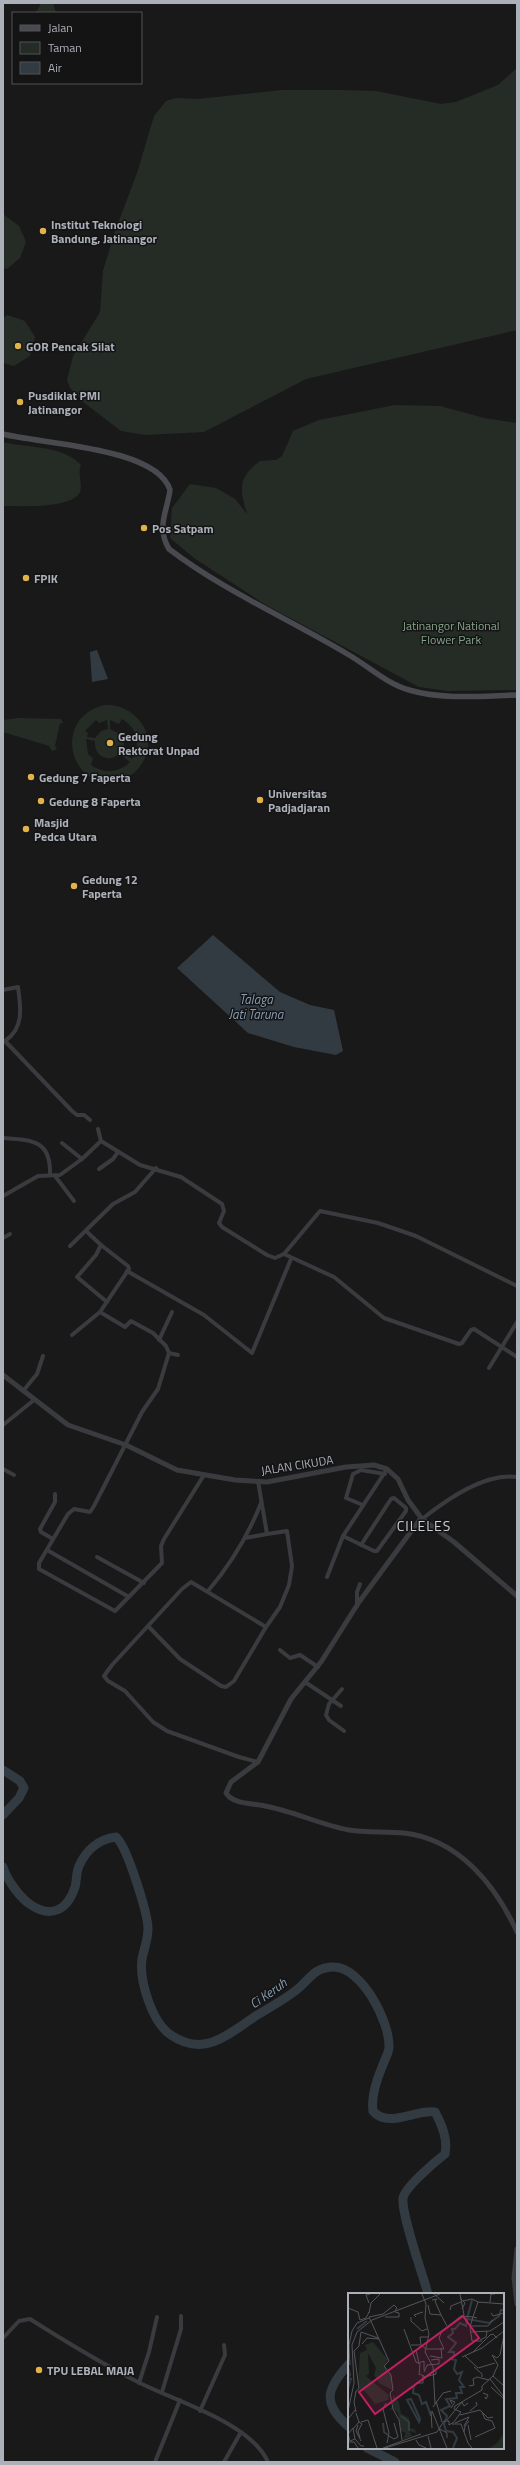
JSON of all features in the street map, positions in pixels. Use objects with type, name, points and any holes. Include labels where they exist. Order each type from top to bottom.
[{"type":"main road","points":[[3,434],[111,452],[150,469],[162,477],[170,490],[162,522],[163,539],[169,549],[266,611],[348,654],[391,682],[408,690],[447,696],[517,695]]},
{"type":"street","points":[[3,990],[18,987],[21,1010],[18,1027],[4,1041],[72,1111],[77,1115],[84,1115],[90,1120]]},
{"type":"street","points":[[98,1129],[101,1141],[118,1152],[140,1164],[181,1177],[222,1204],[224,1211],[219,1223],[227,1231],[267,1255],[275,1258],[284,1254],[320,1211],[416,1236],[517,1286]]},
{"type":"street","points":[[3,1138],[24,1140],[44,1148],[50,1158],[50,1174]]},
{"type":"street","points":[[55,1176],[82,1159],[101,1141]]},
{"type":"street","points":[[62,1143],[82,1159]]},
{"type":"street","points":[[99,1169],[113,1159],[118,1152]]},
{"type":"street","points":[[70,1246],[113,1204],[135,1192],[156,1168]]},
{"type":"street","points":[[3,1196],[38,1176],[50,1174],[55,1176],[74,1201]]},
{"type":"street","points":[[72,1335],[100,1312],[127,1271],[128,1266],[86,1231]]},
{"type":"street","points":[[3,1238],[10,1234]]},
{"type":"street","points":[[101,1245],[96,1255],[77,1277],[107,1302]]},
{"type":"street","points":[[284,1254],[291,1259],[334,1277],[384,1318],[459,1344],[462,1343],[471,1330],[474,1329],[517,1357]]},
{"type":"street","points":[[127,1271],[204,1315],[252,1353],[291,1259]]},
{"type":"street","points":[[100,1312],[125,1327],[134,1321],[148,1329],[166,1346],[169,1352],[158,1390],[142,1412],[91,1511],[74,1509],[71,1511],[39,1563],[40,1570],[112,1610],[118,1609],[162,1563],[161,1546],[164,1539],[204,1475]]},
{"type":"street","points":[[159,1340],[172,1312]]},
{"type":"street","points":[[489,1368],[517,1322]]},
{"type":"street","points":[[169,1352],[178,1355]]},
{"type":"street","points":[[23,1391],[37,1374],[43,1356]]},
{"type":"street","name":"JALAN CIKUDA","points":[[3,1375],[68,1426],[126,1445],[177,1470],[204,1475],[258,1481],[270,1481],[346,1467],[374,1465],[386,1472]]},
{"type":"street","points":[[3,1425],[34,1400]]},
{"type":"street","points":[[3,1469],[14,1475]]},
{"type":"street","points":[[363,1505],[346,1498],[354,1474],[361,1470],[386,1472],[398,1479],[408,1500],[421,1518],[454,1542],[517,1596]]},
{"type":"street","points":[[327,1577],[343,1536],[386,1472]]},
{"type":"street","points":[[517,1477],[499,1477],[475,1486],[421,1518],[357,1606],[318,1667],[289,1701],[258,1762],[231,1782],[226,1789],[228,1796],[237,1801],[265,1806],[347,1830],[415,1835],[447,1848],[476,1868],[492,1886],[507,1910],[517,1932]]},
{"type":"street","points":[[258,1481],[267,1534]]},
{"type":"street","points":[[53,1539],[41,1532],[40,1528],[55,1502],[55,1494]]},
{"type":"street","points":[[343,1536],[361,1545],[377,1551],[406,1511],[406,1508],[394,1498],[391,1499],[361,1545]]},
{"type":"street","points":[[208,1591],[226,1570],[244,1538],[261,1502]]},
{"type":"street","points":[[148,1626],[180,1659],[226,1687],[234,1681],[266,1627],[280,1607],[286,1594],[292,1566],[287,1531],[244,1538]]},
{"type":"street","points":[[47,1550],[130,1597]]},
{"type":"street","points":[[97,1557],[144,1583]]},
{"type":"street","points":[[258,1762],[238,1758],[167,1731],[144,1714],[125,1691],[105,1679],[106,1673],[189,1582],[194,1583],[208,1591],[266,1627]]},
{"type":"street","points":[[357,1606],[357,1592],[360,1584]]},
{"type":"street","points":[[280,1650],[290,1658],[300,1655],[318,1667]]},
{"type":"street","points":[[306,1682],[341,1706]]},
{"type":"street","points":[[342,1689],[326,1708],[326,1718],[344,1731]]},
{"type":"street","points":[[517,2249],[514,2278],[517,2304]]},
{"type":"street","points":[[162,2392],[181,2329],[181,2316]]},
{"type":"street","points":[[139,2383],[149,2352],[156,2317]]},
{"type":"street","points":[[3,2338],[19,2321],[30,2319],[139,2383],[180,2400],[241,2432],[257,2446],[268,2462]]},
{"type":"street","points":[[200,2411],[225,2355],[224,2345]]},
{"type":"street","points":[[155,2462],[180,2400]]},
{"type":"street","points":[[224,2462],[241,2432]]},
{"type":"green space","points":[[41,3],[53,3],[56,12],[34,12],[37,11]]},
{"type":"green space","points":[[517,68],[517,330],[306,379],[204,432],[146,435],[121,431],[83,402],[70,388],[67,380],[73,356],[100,312],[103,271],[114,234],[137,173],[154,116],[166,101],[176,98],[198,99],[283,90],[338,90],[376,91],[441,104],[456,102],[498,85]]},
{"type":"green space","points":[[3,214],[19,226],[26,242],[20,258],[7,269],[3,268]]},
{"type":"green space","name":"GOR Pencak Silat","points":[[7,315],[25,321],[35,337],[30,356],[14,366],[3,363],[3,318]]},
{"type":"green space","name":"Jatinangor National Flower Park","points":[[395,405],[440,406],[484,418],[517,423],[517,690],[447,691],[419,687],[266,605],[194,558],[170,538],[172,508],[190,484],[216,488],[235,499],[247,514],[243,498],[242,485],[247,473],[260,461],[276,460],[282,456],[293,431],[319,420]]},
{"type":"green space","points":[[3,442],[44,448],[65,454],[73,459],[81,465],[80,492],[75,497],[57,504],[3,506]]},
{"type":"green space","name":"Gedung Rektorat Unpad","points":[[105,705],[116,706],[134,715],[141,723],[146,731],[148,741],[147,751],[143,762],[133,774],[119,780],[102,781],[88,775],[78,765],[73,752],[73,737],[77,724],[88,712]],"holes":[[[122,719],[130,725],[135,732],[137,745],[136,750],[132,749],[130,752],[134,756],[132,759],[122,751],[124,743],[121,735],[110,729],[110,720],[119,724]],[[96,720],[99,723],[107,720],[108,729],[101,731],[95,738],[87,737],[88,733],[85,731]],[[86,739],[95,741],[95,747],[99,755],[111,758],[120,754],[130,762],[126,766],[116,770],[106,771],[91,765],[93,758],[88,754]]]},
{"type":"green space","points":[[17,718],[61,719],[63,723],[60,723],[55,746],[57,749],[52,751],[49,746],[3,732],[3,720]]},
{"type":"water","points":[[97,650],[108,679],[92,682],[90,652]]},
{"type":"water","name":"Talaga Jati Taruna","points":[[213,935],[280,992],[310,1005],[334,1010],[343,1051],[336,1055],[294,1047],[248,1033],[177,968]]},
{"type":"waterway","name":"Ci Keruh","points":[[3,1770],[20,1781],[24,1788],[19,1798],[3,1815]]},
{"type":"waterway","name":"Ci Keruh","points":[[3,1867],[11,1883],[27,1902],[46,1911],[58,1910],[64,1906],[72,1895],[75,1887],[77,1871],[85,1855],[94,1846],[104,1840],[116,1837],[126,1853],[145,1910],[148,1933],[142,1959],[142,1968],[148,2000],[158,2021],[164,2029],[171,2035],[184,2042],[207,2044],[228,2035],[290,1995],[321,1969],[332,1967],[343,1969],[353,1975],[363,1985],[372,1997],[385,2024],[389,2047],[375,2089],[373,2111],[379,2116],[386,2118],[435,2112],[445,2138],[445,2154],[409,2187],[403,2198],[405,2217],[428,2293]]},
{"type":"waterway","name":"Ci Keruh","points":[[348,2365],[336,2381],[330,2396],[334,2410],[348,2426]]},
{"type":"waterway","name":"Ci Keruh","points":[[369,2449],[395,2462]]},
{"type":"place","name":"Institut Teknologi Bandung, Jatinangor","points":[[43,231]]},
{"type":"place","name":"GOR Pencak Silat","points":[[18,346]]},
{"type":"place","name":"Pusdiklat PMI Jatinangor","points":[[20,402]]},
{"type":"place","name":"Pos Satpam","points":[[144,528]]},
{"type":"place","name":"FPIK","points":[[26,578]]},
{"type":"place","name":"Gedung Rektorat Unpad","points":[[110,743]]},
{"type":"place","name":"Gedung 7 Faperta","points":[[31,777]]},
{"type":"place","name":"Universitas Padjadjaran","points":[[260,800]]},
{"type":"place","name":"Gedung 8 Faperta","points":[[41,801]]},
{"type":"place","name":"Masjid Pedca Utara","points":[[26,829]]},
{"type":"place","name":"Gedung 12 Faperta","points":[[74,886]]},
{"type":"place","name":"TPU LEBAL MAJA","points":[[39,2370]]},
{"type":"district","name":"CILELES","points":[[424,1525]]}]
